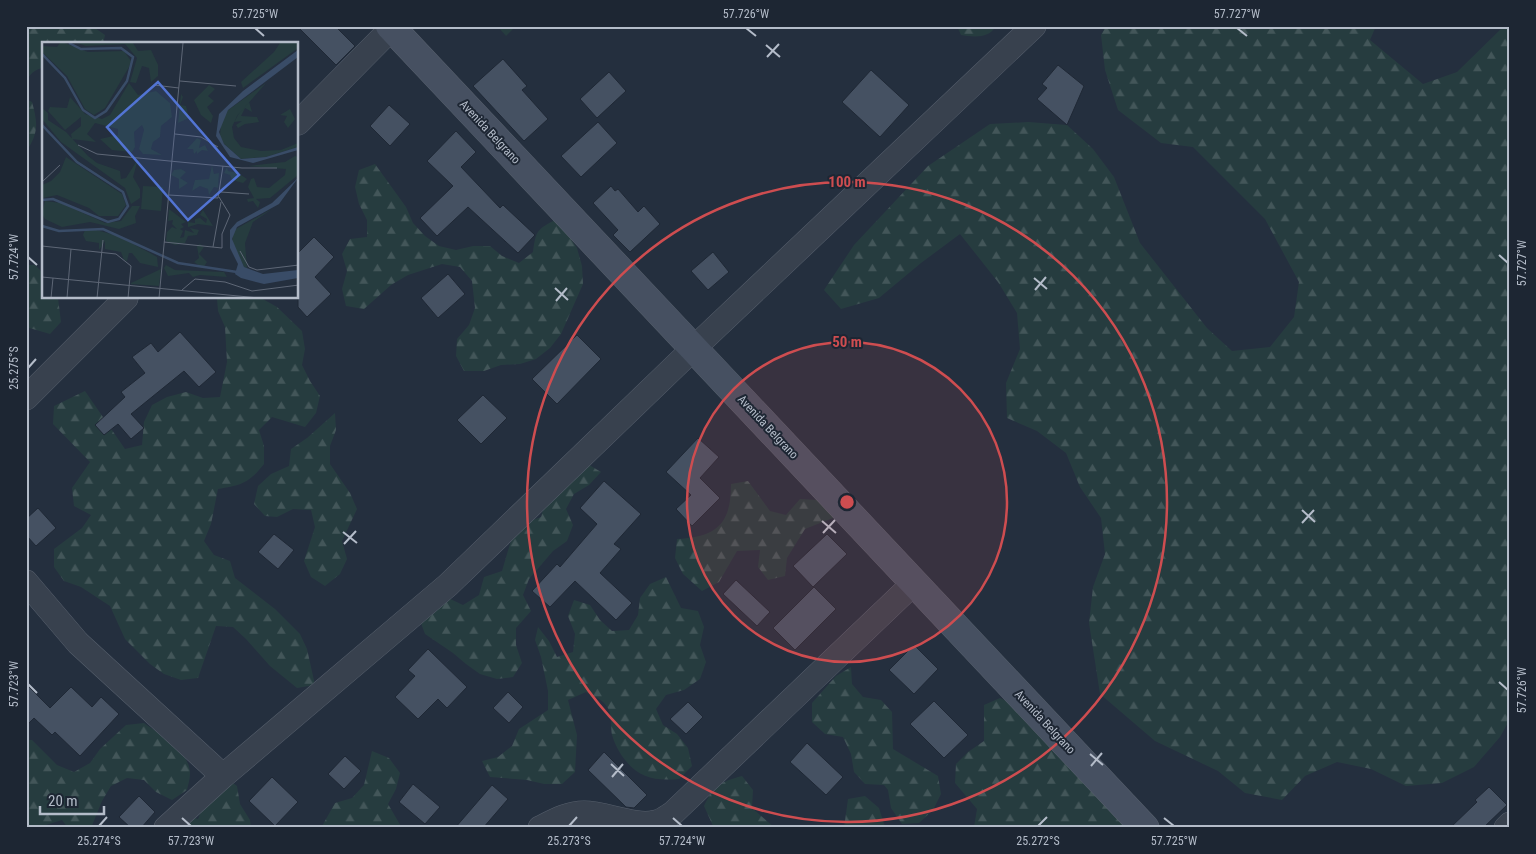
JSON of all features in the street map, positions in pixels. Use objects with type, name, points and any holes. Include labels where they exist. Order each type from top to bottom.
[{"type":"street","points":[[166,828],[223,776],[448,585],[694,348],[1034,26]]},
{"type":"street","points":[[299,122],[391,27]]},
{"type":"street","name":"Avenida Belgrano","points":[[391,27],[1145,828]]},
{"type":"street","points":[[26,398],[125,299]]},
{"type":"street","points":[[26,582],[78,643],[223,776]]},
{"type":"street","points":[[540,828],[565,816],[584,813],[612,816],[640,824],[657,822],[673,813],[914,583]]},
{"type":"street","points":[[1506,828],[1510,824]]},
{"type":"green space","points":[[26,26],[92,26],[105,35],[103,42],[42,42],[42,68],[33,72],[26,83]]},
{"type":"green space","points":[[497,26],[516,26],[506,36]]},
{"type":"green space","points":[[957,26],[996,26],[985,35],[976,36],[961,35]]},
{"type":"green space","points":[[1106,26],[1376,26],[1370,40],[1423,84],[1457,72],[1504,26],[1510,26],[1510,719],[1500,737],[1474,767],[1442,783],[1406,786],[1371,769],[1337,762],[1305,776],[1282,800],[1245,793],[1218,771],[1155,741],[1100,694],[1089,623],[1093,587],[1105,554],[1101,518],[1080,487],[1066,453],[1037,431],[1007,418],[1006,383],[1020,349],[1017,313],[998,282],[960,234],[879,298],[841,309],[824,290],[854,245],[928,166],[990,124],[1028,122],[1067,125],[1093,149],[1114,177],[1140,243],[1207,328],[1232,351],[1270,347],[1294,317],[1299,282],[1265,219],[1193,147],[1161,143],[1118,110],[1105,70],[1101,35]]},
{"type":"green space","points":[[26,99],[32,102],[36,120],[36,130],[29,147],[26,147]]},
{"type":"green space","points":[[375,164],[406,207],[413,223],[425,236],[439,246],[456,250],[473,246],[490,246],[502,256],[519,263],[533,252],[535,239],[539,231],[557,219],[577,248],[582,266],[583,284],[561,334],[550,348],[536,359],[520,364],[501,365],[484,371],[464,371],[456,356],[457,339],[469,325],[475,308],[472,281],[460,267],[442,264],[408,275],[391,285],[364,309],[346,306],[342,289],[347,271],[342,254],[350,239],[367,237],[367,220],[359,204],[355,187],[359,170]]},
{"type":"green space","points":[[26,265],[35,265],[42,272],[42,299],[58,299],[61,322],[50,334],[26,327]]},
{"type":"green space","points":[[217,299],[263,299],[277,307],[302,331],[305,349],[302,365],[320,396],[316,413],[305,427],[272,417],[259,430],[264,446],[264,464],[244,482],[218,489],[211,524],[204,541],[214,555],[230,561],[235,578],[275,609],[300,634],[307,649],[315,685],[297,688],[270,666],[233,627],[216,626],[198,678],[181,680],[164,674],[150,664],[125,639],[110,606],[81,587],[64,581],[54,567],[54,549],[82,528],[91,515],[74,506],[72,488],[90,462],[53,424],[54,406],[85,391],[125,449],[142,445],[144,422],[152,405],[167,397],[186,392],[203,398],[220,397],[227,362],[225,327],[218,311]]},
{"type":"green space","points":[[335,413],[336,430],[330,446],[330,464],[350,493],[357,509],[342,541],[347,559],[340,574],[325,586],[311,577],[304,561],[315,527],[311,510],[293,509],[277,517],[265,516],[254,504],[258,486],[271,474],[289,466],[291,449],[307,438]]},
{"type":"green space","points":[[586,463],[601,472],[589,485],[574,494],[566,509],[573,525],[567,541],[553,551],[529,579],[523,595],[531,611],[516,628],[516,645],[522,663],[513,677],[497,679],[480,674],[425,634],[419,618],[446,597],[463,605],[479,595],[484,577],[502,571],[512,537],[524,523],[541,517],[546,499]]},
{"type":"green space","points":[[748,481],[770,511],[786,515],[800,499],[818,500],[838,516],[805,529],[787,558],[785,576],[768,580],[758,567],[760,550],[737,551],[719,582],[702,591],[683,574],[675,558],[677,539],[702,535],[719,526],[728,509],[731,484]]},
{"type":"green space","points":[[666,577],[681,608],[698,611],[704,627],[700,645],[706,662],[700,679],[684,690],[666,695],[656,709],[663,725],[677,734],[688,748],[692,766],[679,779],[654,778],[634,769],[622,756],[615,743],[612,735],[609,710],[603,702],[586,692],[568,700],[577,735],[575,772],[562,784],[544,784],[527,780],[490,777],[482,761],[498,757],[512,746],[519,729],[548,710],[548,691],[541,657],[535,640],[538,627],[549,641],[557,657],[573,652],[575,634],[568,616],[574,600],[590,605],[600,620],[612,631],[629,630],[638,615],[640,598],[650,584]]},
{"type":"green space","points":[[851,667],[852,684],[863,697],[881,700],[892,712],[893,749],[938,776],[941,794],[933,810],[919,823],[902,824],[891,808],[888,790],[884,785],[865,784],[854,772],[851,754],[843,737],[825,734],[812,722],[812,703],[836,676]]},
{"type":"green space","points":[[1000,698],[1017,706],[1130,828],[953,828],[956,826],[974,827],[977,809],[955,783],[956,764],[968,752],[984,741],[984,705]]},
{"type":"green space","points":[[144,723],[166,738],[185,758],[190,774],[187,790],[172,800],[156,792],[144,780],[127,778],[111,786],[102,801],[91,828],[68,828],[62,820],[46,825],[44,828],[26,828],[26,740],[32,740],[57,765],[74,772],[90,763],[100,749],[126,725]]},
{"type":"green space","points":[[372,751],[389,758],[400,773],[396,789],[388,804],[402,828],[321,828],[335,803],[352,798],[364,785]]},
{"type":"green space","points":[[223,776],[237,786],[240,804],[250,820],[251,828],[164,828],[181,814],[198,819],[212,786]]},
{"type":"green space","points":[[742,776],[753,790],[752,808],[775,828],[714,828],[704,806],[711,793],[728,780]]},
{"type":"green space","points":[[865,796],[879,808],[887,828],[844,828],[848,799]]},
{"type":"building","points":[[297,26],[335,26],[355,46],[336,65]]},
{"type":"building","points":[[503,59],[527,86],[522,90],[548,119],[524,141],[473,86]]},
{"type":"building","points":[[1058,65],[1084,86],[1067,125],[1037,99],[1047,88],[1042,84]]},
{"type":"building","points":[[871,70],[909,105],[880,137],[842,102]]},
{"type":"building","points":[[609,72],[626,91],[597,118],[580,99]]},
{"type":"building","points":[[389,105],[410,124],[390,146],[370,126]]},
{"type":"building","points":[[598,122],[617,143],[581,177],[561,156]]},
{"type":"building","points":[[456,131],[476,152],[461,167],[500,208],[503,205],[535,235],[518,253],[468,207],[437,236],[420,218],[453,186],[427,161]]},
{"type":"building","points":[[611,186],[615,191],[618,189],[638,212],[644,206],[660,224],[630,252],[613,235],[618,230],[593,203]]},
{"type":"building","points":[[314,237],[334,257],[315,277],[331,294],[307,317],[298,307],[299,252]]},
{"type":"building","points":[[713,252],[729,272],[708,290],[691,271]]},
{"type":"building","points":[[448,274],[465,294],[438,318],[421,298]]},
{"type":"building","points":[[180,332],[216,372],[199,387],[184,371],[131,414],[144,428],[131,439],[118,424],[104,435],[95,425],[125,397],[121,392],[145,373],[132,357],[151,343],[158,352]]},
{"type":"building","points":[[577,335],[601,359],[557,404],[532,379]]},
{"type":"building","points":[[483,395],[507,418],[481,444],[457,420]]},
{"type":"building","points":[[698,438],[719,457],[700,478],[720,498],[692,526],[676,509],[691,495],[666,472]]},
{"type":"building","points":[[604,481],[641,514],[614,544],[621,549],[600,573],[632,603],[616,620],[575,581],[550,607],[532,591],[557,564],[560,567],[597,524],[580,508]]},
{"type":"building","points":[[38,508],[56,528],[36,546],[26,535],[26,519]]},
{"type":"building","points":[[274,534],[294,550],[278,569],[258,552]]},
{"type":"building","points":[[827,534],[847,554],[813,587],[793,566]]},
{"type":"building","points":[[736,580],[770,612],[757,626],[723,594]]},
{"type":"building","points":[[814,587],[836,609],[795,650],[773,628]]},
{"type":"building","points":[[914,645],[938,669],[914,694],[889,670]]},
{"type":"building","points":[[428,649],[467,687],[447,708],[438,699],[418,719],[395,697],[415,676],[408,670]]},
{"type":"building","points":[[26,684],[50,708],[71,687],[92,707],[101,697],[119,714],[80,756],[55,732],[52,735],[34,718],[26,726]]},
{"type":"building","points":[[508,692],[523,707],[509,723],[493,708]]},
{"type":"building","points":[[934,701],[968,735],[944,758],[910,724]]},
{"type":"building","points":[[688,702],[703,717],[686,734],[670,719]]},
{"type":"building","points":[[807,743],[843,777],[826,795],[790,762]]},
{"type":"building","points":[[604,752],[647,795],[634,808],[626,807],[588,770]]},
{"type":"building","points":[[345,756],[361,771],[344,789],[328,774]]},
{"type":"building","points":[[272,777],[298,802],[275,826],[249,801]]},
{"type":"building","points":[[413,784],[440,807],[425,824],[399,802]]},
{"type":"building","points":[[492,785],[508,799],[483,828],[455,828]]},
{"type":"building","points":[[1489,787],[1507,805],[1483,828],[1450,828],[1477,802],[1475,800]]},
{"type":"building","points":[[139,796],[155,812],[141,828],[131,828],[119,817]]}]
